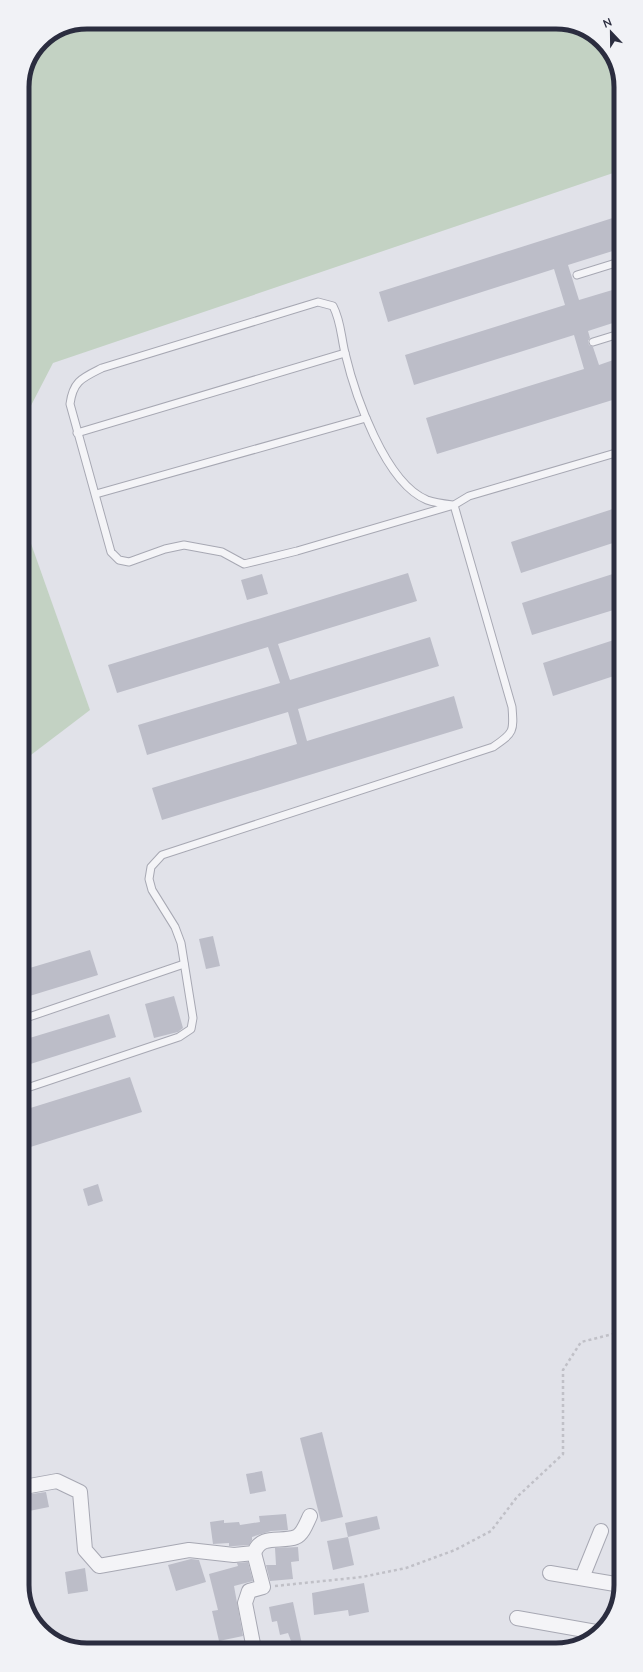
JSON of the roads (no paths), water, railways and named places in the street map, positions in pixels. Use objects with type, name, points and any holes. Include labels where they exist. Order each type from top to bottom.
[{"type":"street","points":[[29,1486],[58,1481],[80,1492],[85,1550],[99,1566],[189,1550],[234,1555],[254,1552]]},
{"type":"street","points":[[253,1643],[245,1603],[249,1591],[263,1587],[254,1552],[257,1546],[263,1541],[297,1537],[302,1532],[310,1516]]},
{"type":"street","points":[[582,1578],[601,1530]]},
{"type":"street","points":[[550,1573],[614,1584]]},
{"type":"street","points":[[516,1618],[590,1631]]},
{"type":"lane","points":[[577,275],[614,264]]},
{"type":"lane","points":[[454,505],[427,500],[407,486],[392,470],[366,418],[345,353],[338,316],[333,306],[318,302],[102,368],[82,378],[72,390],[70,404],[111,552],[119,560],[129,562],[184,545],[222,552],[244,564],[297,551],[454,505],[469,496],[614,453]]},
{"type":"lane","points":[[594,342],[614,336]]},
{"type":"lane","points":[[77,433],[345,353]]},
{"type":"lane","points":[[96,494],[366,418]]},
{"type":"lane","points":[[29,1088],[179,1037],[191,1029],[193,1018],[181,943],[175,927],[152,890],[149,878],[151,868],[162,855],[493,747],[506,738],[514,727],[512,707],[454,505]]},
{"type":"lane","points":[[29,1016],[184,964]]}]
